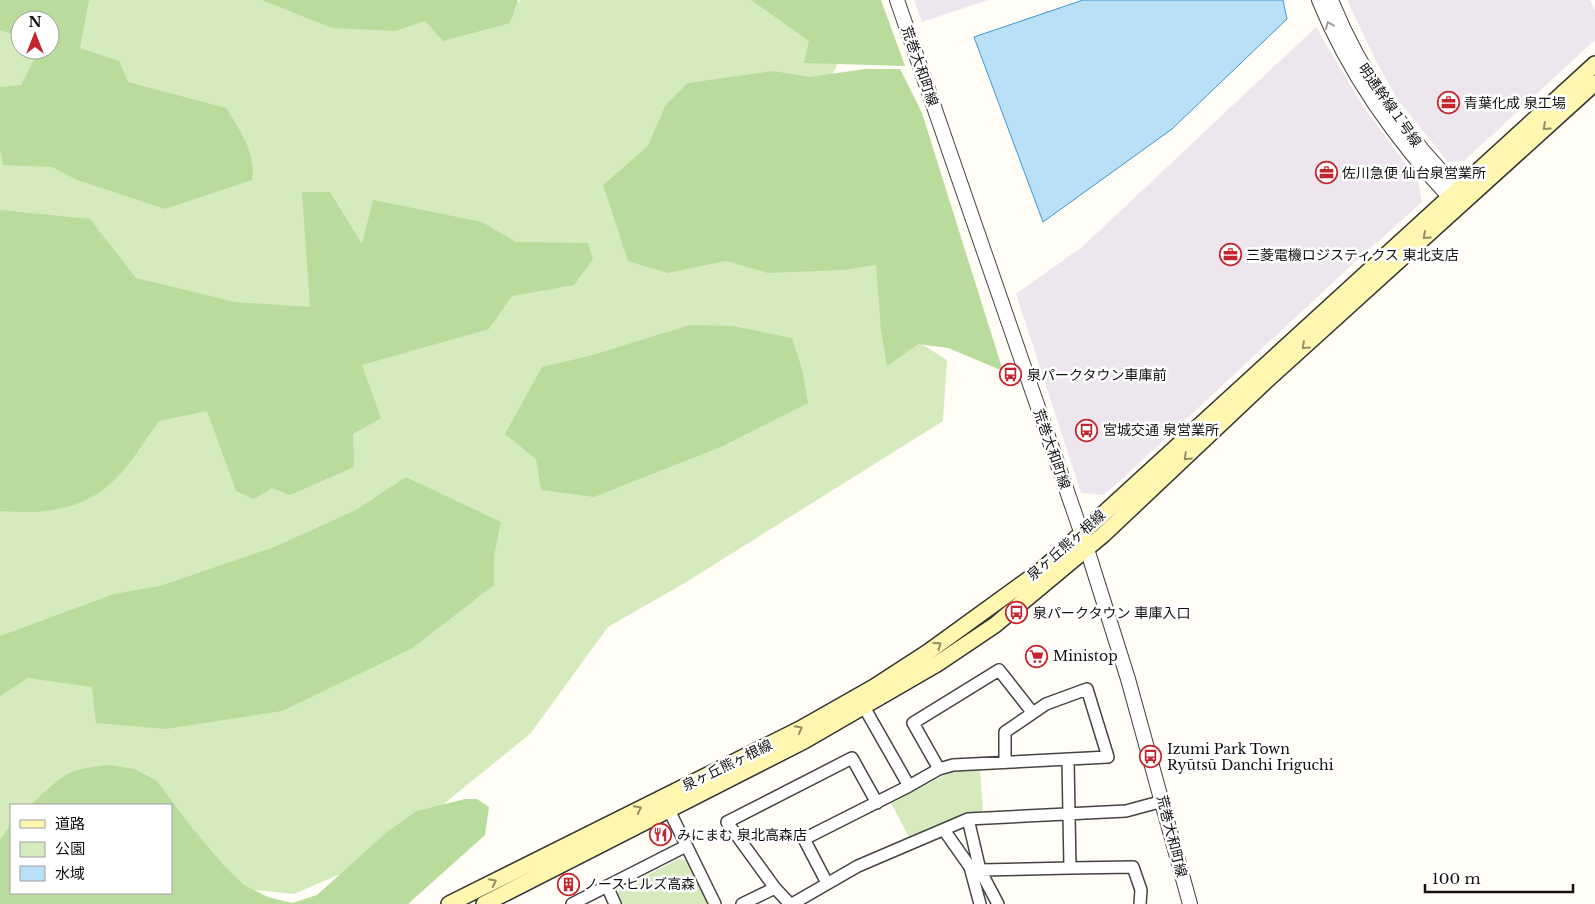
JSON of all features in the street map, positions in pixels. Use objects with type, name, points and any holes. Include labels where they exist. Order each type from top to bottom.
[{"type":"main road","name":"泉ヶ丘熊ヶ根線","points":[[450,904],[804,741],[937,664],[995,625],[1087,549],[1458,198],[1595,64]]},
{"type":"main road","name":"泉ヶ丘熊ヶ根線","points":[[484,904],[874,687],[928,652],[1044,568],[1165,455],[1458,198],[1595,83]]},
{"type":"street","name":"荒巻大和町線","points":[[898,0],[1087,549],[1128,679],[1190,904]]},
{"type":"street","points":[[1319,0],[1331,31],[1358,78],[1402,142],[1458,198]]},
{"type":"street","name":"明通幹線１号線","points":[[1331,0],[1366,74],[1411,138],[1458,198]]},
{"type":"street","points":[[939,769],[913,723],[998,670],[1032,712]]},
{"type":"street","points":[[827,883],[804,839],[877,803],[939,769],[953,765],[1068,761],[1108,757],[1087,689],[1046,704],[1005,732],[1005,762]]},
{"type":"street","points":[[864,707],[909,786]]},
{"type":"street","points":[[877,803],[852,758],[727,822],[775,888],[791,904],[858,866],[968,819],[1126,811],[1163,801]]},
{"type":"street","points":[[1068,761],[1070,868]]},
{"type":"street","points":[[666,804],[714,904]]},
{"type":"street","points":[[968,819],[980,870],[998,904]]},
{"type":"street","points":[[944,830],[970,867],[980,904]]},
{"type":"street","points":[[572,904],[686,846]]},
{"type":"street","points":[[980,870],[1133,867],[1141,890],[1140,904]]},
{"type":"street","points":[[607,886],[615,904]]},
{"type":"street","points":[[742,904],[775,888]]},
{"type":"shaded area","points":[[914,0],[988,0],[922,22]]},
{"type":"shaded area","points":[[1347,0],[1590,0],[1595,11],[1595,40],[1464,161],[1448,162],[1398,100],[1377,63]]},
{"type":"shaded area","points":[[1316,27],[1361,103],[1418,181],[1422,202],[1121,480],[1103,495],[1081,493],[1016,294],[1082,247]]},
{"type":"green space","points":[[0,0],[315,0],[502,13],[521,0],[769,0],[842,54],[824,93],[902,332],[947,360],[943,421],[688,581],[608,627],[530,734],[377,858],[294,894],[172,882],[172,804],[10,804],[10,875],[0,881]]},
{"type":"green space","points":[[0,0],[89,0],[80,48],[119,61],[128,82],[226,108],[246,142],[252,161],[252,180],[165,209],[77,180],[52,167],[3,165],[0,149],[0,87],[21,85],[34,60],[60,60],[60,10],[10,10],[10,34],[0,30]]},
{"type":"green space","points":[[262,0],[518,0],[510,23],[443,41],[425,21],[395,31],[332,28]]},
{"type":"green space","points":[[751,0],[881,0],[905,66],[804,63],[809,41]]},
{"type":"green space","points":[[865,69],[900,69],[922,113],[1003,371],[948,348],[918,344],[887,366],[881,330],[876,265],[843,270],[768,273],[726,261],[667,273],[628,261],[603,185],[648,146],[665,106],[688,83],[773,71],[810,77]]},
{"type":"green space","points":[[302,192],[330,192],[362,244],[373,200],[482,222],[516,242],[588,243],[593,259],[574,285],[512,296],[489,329],[362,365],[381,418],[353,434],[354,467],[290,495],[272,488],[254,499],[236,491],[207,411],[159,421],[117,477],[89,499],[64,508],[39,512],[0,511],[0,210],[90,219],[136,278],[235,302],[310,307]]},
{"type":"green space","points":[[690,325],[733,326],[792,338],[802,369],[808,403],[723,446],[594,497],[541,490],[536,459],[505,434],[542,367],[589,356]]},
{"type":"green space","points":[[406,477],[501,522],[494,556],[494,585],[411,649],[282,711],[166,729],[96,723],[92,687],[28,678],[0,696],[0,636],[114,594],[160,586],[274,547],[356,510]]},
{"type":"green space","points":[[109,765],[135,769],[157,781],[185,819],[225,867],[244,885],[268,897],[292,903],[317,895],[388,831],[417,811],[465,799],[477,799],[489,807],[485,835],[408,904],[0,904],[0,840],[10,825],[10,894],[172,894],[172,804],[32,804],[65,776],[94,767]]},
{"type":"green space","points":[[980,770],[983,811],[969,813],[910,839],[891,803],[951,772]]},
{"type":"green space","points":[[679,859],[687,860],[710,904],[621,904],[617,897],[619,889]]},
{"type":"water","points":[[1083,0],[1283,0],[1287,19],[1172,129],[1043,222],[974,37]]},
{"type":"place","name":"青葉化成 泉工場","points":[[1448,103]]},
{"type":"place","name":"佐川急便 仙台泉営業所","points":[[1326,173]]},
{"type":"place","name":"三菱電機ロジスティクス 東北支店","points":[[1230,255]]},
{"type":"place","name":"泉パークタウン車庫前","points":[[1011,375]]},
{"type":"place","name":"宮城交通 泉営業所","points":[[1087,430]]},
{"type":"place","name":"泉パークタウン 車庫入口","points":[[1017,613]]},
{"type":"place","name":"Ministop","points":[[1037,656]]},
{"type":"place","name":"Izumi Park Town Ryūtsū Danchi Iriguchi","points":[[1151,757]]},
{"type":"place","name":"みにまむ 泉北高森店","points":[[661,835]]},
{"type":"place","name":"ノースヒルズ高森","points":[[568,884]]}]
